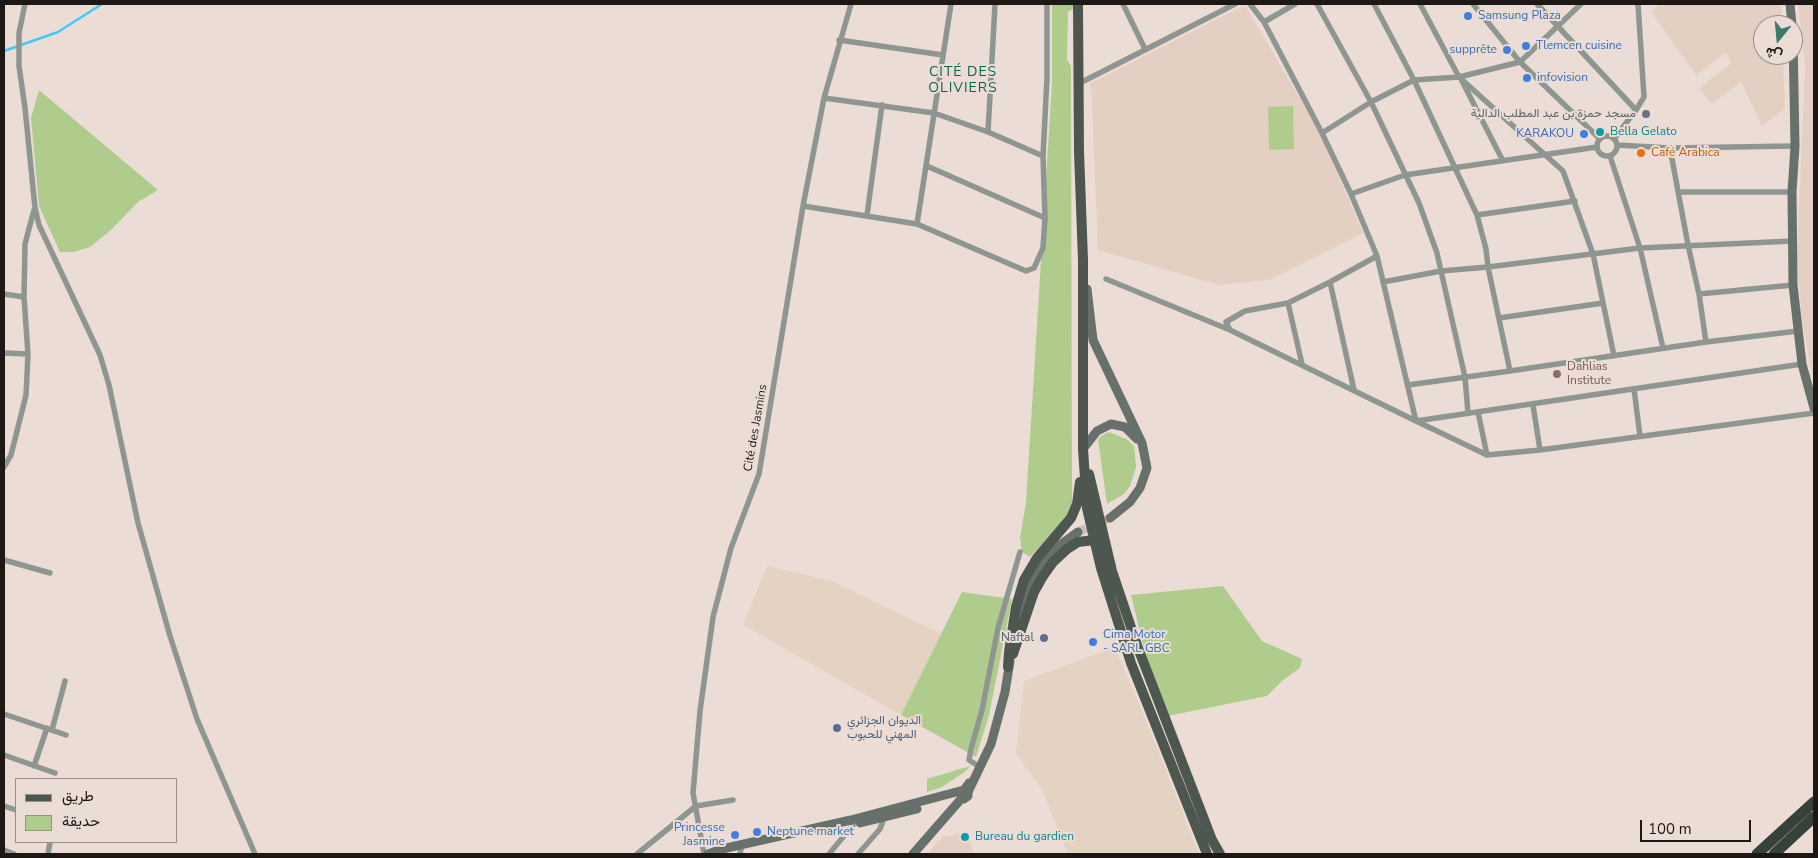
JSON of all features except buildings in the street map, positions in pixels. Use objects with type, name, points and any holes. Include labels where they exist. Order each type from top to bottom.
[{"type":"highway","points":[[1757,854],[1814,802]]},
{"type":"highway","points":[[1774,854],[1814,817]]},
{"type":"main road","points":[[1078,4],[1078,84],[1083,260],[1083,449],[1087,508],[1094,540],[1131,663],[1207,854]]},
{"type":"main road","points":[[1794,65],[1795,146],[1792,192],[1793,286],[1802,364],[1814,408]]},
{"type":"main road","points":[[1083,260],[1093,340],[1142,443],[1147,468],[1140,488],[1130,502],[1110,518]]},
{"type":"main road","points":[[914,854],[962,794],[980,767],[991,744],[1005,692],[1009,652],[1021,588],[1031,566],[1067,525],[1074,511],[1078,496],[1083,449],[1096,431],[1112,424],[1125,428],[1142,443]]},
{"type":"main road","points":[[1083,449],[1112,571],[1138,648],[1212,840],[1220,854]]},
{"type":"main road","points":[[1008,667],[1022,607],[1031,582],[1056,548],[1078,532]]},
{"type":"main road","points":[[1008,667],[1034,592],[1043,576],[1053,562],[1067,549],[1078,542],[1094,540]]},
{"type":"main road","points":[[723,854],[740,852],[884,818],[962,794]]},
{"type":"main road","points":[[708,854],[722,849],[962,794]]},
{"type":"street","points":[[25,4],[19,33],[19,66],[35,208],[39,225],[100,355],[109,385],[138,523],[170,636],[197,719],[255,854]]},
{"type":"street","name":"Cité des Jasmins","points":[[704,854],[693,793],[700,711],[712,617],[731,548],[759,474],[803,206],[824,98],[851,4]]},
{"type":"street","points":[[917,224],[951,4]]},
{"type":"street","points":[[988,132],[995,4]]},
{"type":"street","points":[[803,206],[917,224],[1026,271],[1034,268],[1043,248],[1045,218],[1043,156],[1047,78],[1046,4]]},
{"type":"street","points":[[1123,4],[1145,49]]},
{"type":"street","points":[[1078,84],[1235,4]]},
{"type":"street","points":[[1250,4],[1264,22],[1322,133],[1351,194],[1377,256],[1416,421]]},
{"type":"street","points":[[1264,22],[1295,4]]},
{"type":"street","points":[[1318,4],[1371,102],[1418,203],[1437,253],[1465,377],[1468,413]]},
{"type":"street","points":[[1374,4],[1414,80],[1477,215],[1486,250],[1510,372]]},
{"type":"street","points":[[1420,4],[1502,159]]},
{"type":"street","points":[[1472,4],[1520,62],[1600,138]]},
{"type":"street","points":[[1537,4],[1636,110]]},
{"type":"street","points":[[1322,133],[1371,102],[1414,80],[1459,77],[1520,62],[1582,4]]},
{"type":"street","points":[[1614,139],[1644,96],[1638,4]]},
{"type":"street","points":[[840,40],[943,56]]},
{"type":"street","points":[[1459,77],[1562,171],[1575,201],[1593,254],[1614,356]]},
{"type":"street","points":[[824,98],[934,113],[988,132],[1043,156]]},
{"type":"street","points":[[866,215],[882,105]]},
{"type":"street","points":[[1600,138],[1609,136],[1614,139],[1617,145],[1616,151],[1610,156]]},
{"type":"street","points":[[1597,147],[1600,138]]},
{"type":"street","points":[[1617,145],[1670,148],[1795,146]]},
{"type":"street","points":[[1351,194],[1405,175],[1502,159],[1597,147]]},
{"type":"street","points":[[1597,147],[1602,154],[1610,156]]},
{"type":"street","points":[[1670,148],[1699,294],[1706,342]]},
{"type":"street","points":[[1610,156],[1640,248],[1663,348]]},
{"type":"street","points":[[927,166],[1045,218]]},
{"type":"street","points":[[1679,192],[1792,192]]},
{"type":"street","points":[[1477,215],[1575,201]]},
{"type":"street","points":[[4,467],[11,455],[26,394],[28,354],[24,297],[25,244],[35,208]]},
{"type":"street","points":[[1384,282],[1441,271],[1640,248],[1792,241]]},
{"type":"street","points":[[1230,330],[1226,322],[1245,311],[1288,303],[1377,256]]},
{"type":"street","points":[[1106,279],[1230,330],[1486,455],[1540,450],[1814,413]]},
{"type":"street","points":[[1330,282],[1354,390]]},
{"type":"street","points":[[1699,294],[1793,286]]},
{"type":"street","points":[[4,294],[24,297]]},
{"type":"street","points":[[1288,303],[1302,364]]},
{"type":"street","points":[[1499,318],[1603,303]]},
{"type":"street","points":[[1408,385],[1510,372],[1706,342],[1798,331]]},
{"type":"street","points":[[4,353],[28,354]]},
{"type":"street","points":[[1416,421],[1802,364]]},
{"type":"street","points":[[1634,389],[1640,436]]},
{"type":"street","points":[[1533,405],[1540,450]]},
{"type":"street","points":[[1478,412],[1486,455]]},
{"type":"street","points":[[980,767],[969,760],[971,748],[982,710],[998,628],[1020,552]]},
{"type":"street","points":[[4,560],[50,573]]},
{"type":"street","points":[[34,766],[65,681]]},
{"type":"street","points":[[4,714],[66,735]]},
{"type":"street","points":[[4,755],[55,773]]},
{"type":"street","points":[[637,854],[696,806],[733,800]]},
{"type":"street","points":[[858,854],[880,829],[884,818]]},
{"type":"street","points":[[829,854],[853,825]]},
{"type":"street","points":[[4,850],[14,854]]},
{"type":"shaded area","points":[[1660,4],[1781,4],[1782,15],[1753,15],[1753,65],[1783,65],[1785,108],[1762,126],[1741,82],[1712,104],[1699,89],[1731,63],[1726,53],[1696,75],[1651,12]]},
{"type":"shaded area","points":[[1798,4],[1814,4],[1814,385],[1802,321],[1797,258],[1805,67],[1803,15],[1799,15]]},
{"type":"shaded area","points":[[1245,5],[1320,133],[1363,233],[1269,280],[1219,285],[1098,250],[1091,83]]},
{"type":"shaded area","points":[[767,566],[832,581],[941,634],[901,715],[743,625]]},
{"type":"shaded area","points":[[1115,647],[1199,854],[1068,854],[1042,790],[1016,753],[1024,681]]},
{"type":"shaded area","points":[[969,833],[973,854],[927,854],[943,836]]},
{"type":"green space","points":[[1052,4],[1076,4],[1076,7],[1068,12],[1067,60],[1071,66],[1072,504],[1064,521],[1030,557],[1022,552],[1020,538],[1026,502],[1052,83]]},
{"type":"green space","points":[[39,90],[158,190],[138,202],[111,230],[90,247],[74,252],[60,252],[39,206],[31,118]]},
{"type":"green space","points":[[1293,106],[1294,149],[1269,150],[1268,107]]},
{"type":"green space","points":[[1109,432],[1128,440],[1134,446],[1136,467],[1130,486],[1124,494],[1107,504],[1098,440]]},
{"type":"green space","points":[[1223,586],[1262,641],[1302,659],[1300,668],[1283,680],[1267,696],[1168,716],[1145,652],[1131,595]]},
{"type":"green space","points":[[962,592],[1012,599],[989,715],[976,757],[901,715]]},
{"type":"green space","points":[[970,766],[966,771],[942,787],[927,792],[927,779]]},
{"type":"waterway","points":[[4,51],[58,32],[102,4]]},
{"type":"tunnel","points":[[1078,532],[1110,518]]},
{"type":"place","name":"Samsung Plaza","points":[[1468,16]]},
{"type":"place","name":"Tlemcen cuisine","points":[[1526,46]]},
{"type":"place","name":"supprête","points":[[1507,50]]},
{"type":"place","name":"infovision","points":[[1527,78]]},
{"type":"place","name":"مسجد حمزة بن عبد المطلب الدالية","points":[[1646,114]]},
{"type":"place","name":"Bella Gelato","points":[[1600,132]]},
{"type":"place","name":"KARAKOU","points":[[1584,134]]},
{"type":"place","name":"Café Arabica","points":[[1641,153]]},
{"type":"place","name":"Dahlias Institute","points":[[1557,374]]},
{"type":"place","name":"Naftal","points":[[1044,638]]},
{"type":"place","name":"Cima Motor - SARL GBC","points":[[1093,642]]},
{"type":"place","name":"الديوان الجزائري المهني للحبوب","points":[[837,728]]},
{"type":"place","name":"Neptune market","points":[[757,832]]},
{"type":"place","name":"Princesse Jasmine","points":[[735,835]]},
{"type":"place","name":"Bureau du gardien","points":[[965,837]]},
{"type":"district","name":"CITÉ DES OLIVIERS","points":[[963,82]]}]
